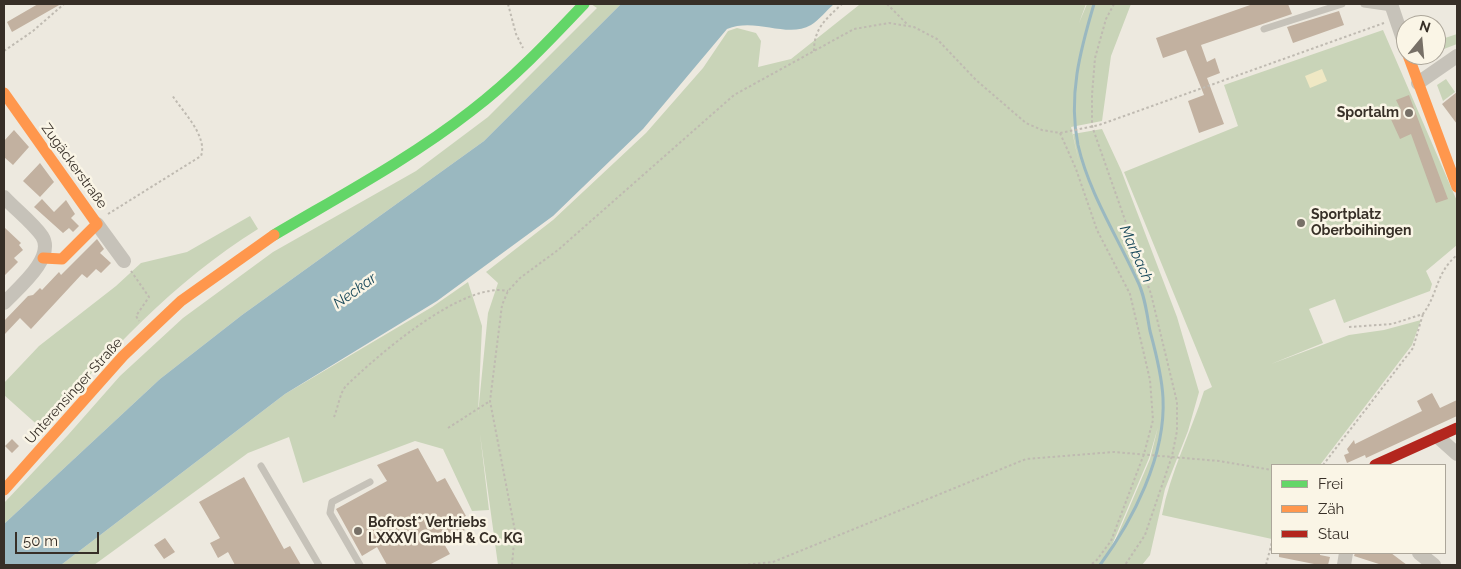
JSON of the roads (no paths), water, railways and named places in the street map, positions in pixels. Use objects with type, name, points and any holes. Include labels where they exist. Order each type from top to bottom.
[{"type":"street","name":"Unterensinger Straße","points":[[4,490],[146,334],[181,302],[229,265],[280,231],[436,137],[485,101],[531,61],[584,4]]},
{"type":"street","points":[[1418,83],[1457,56]]},
{"type":"street","points":[[1412,65],[1455,174],[1457,187]]},
{"type":"street","name":"Zugäckerstraße","points":[[4,93],[97,224],[62,259],[43,258]]},
{"type":"street","points":[[4,197],[43,237],[45,247],[43,258],[33,273],[4,303]]},
{"type":"street","points":[[97,224],[124,261]]},
{"type":"street","points":[[1378,464],[1457,428]]},
{"type":"street","points":[[1438,438],[1457,454]]},
{"type":"street","points":[[1420,554],[1434,565]]},
{"type":"lane","points":[[1264,29],[1342,4]]},
{"type":"lane","points":[[1364,4],[1393,10]]},
{"type":"lane","points":[[261,466],[319,565]]},
{"type":"lane","points":[[360,565],[330,513],[332,502],[370,482]]},
{"type":"water","name":"Neckar","points":[[621,4],[834,4],[814,23],[802,29],[792,30],[749,25],[727,29],[643,129],[553,216],[437,301],[285,394],[61,565],[4,565],[4,524],[160,379],[242,315],[484,141]]},
{"type":"waterway","name":"Marbach","points":[[1094,4],[1080,56],[1075,91],[1074,109],[1078,145],[1096,197],[1140,286],[1158,364],[1163,398],[1163,420],[1159,442],[1145,486],[1124,528],[1100,565]]},
{"type":"place","name":"Sportalm","points":[[1409,113]]},
{"type":"place","name":"Sportplatz Oberboihingen","points":[[1301,223]]},
{"type":"place","name":"Bofrost* Vertriebs LXXXVI GmbH & Co. KG","points":[[358,531]]}]
